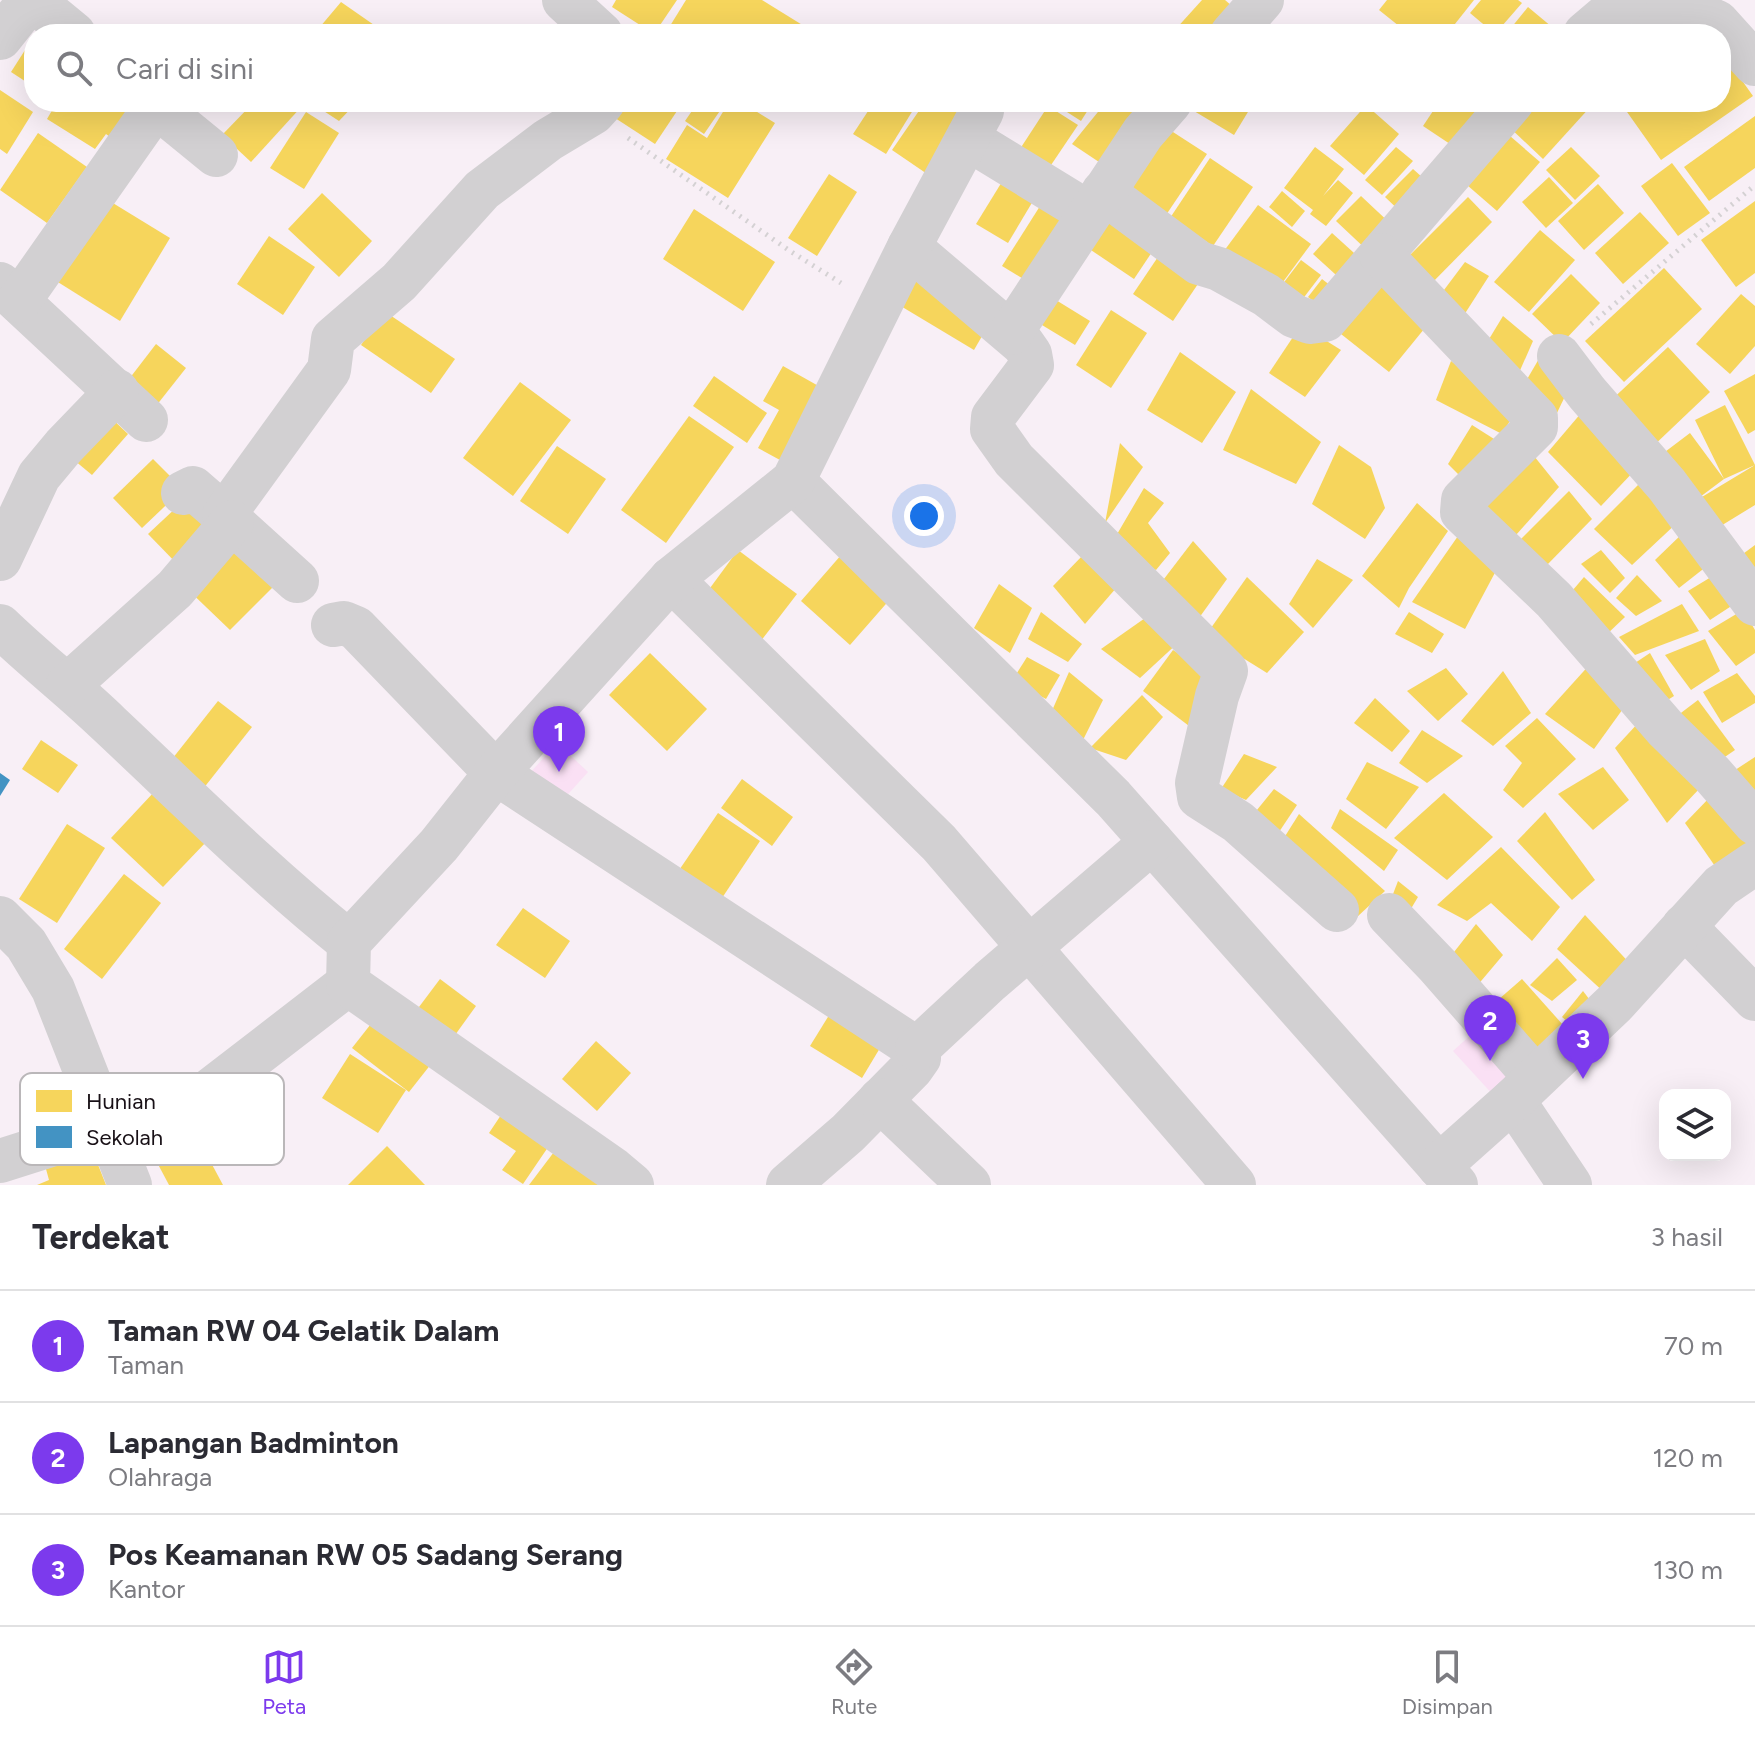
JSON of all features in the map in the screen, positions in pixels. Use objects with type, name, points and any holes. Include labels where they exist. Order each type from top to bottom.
[{"type":"street","points":[[0,38],[27,4],[35,0],[63,24]]},
{"type":"street","points":[[564,0],[590,24]]},
{"type":"street","points":[[1241,24],[1262,0]]},
{"type":"street","points":[[1597,24],[1625,0],[1683,8],[1719,24]]},
{"type":"street","points":[[1731,37],[1755,64]]},
{"type":"street","points":[[0,559],[39,476],[132,406],[9,292],[148,112]]},
{"type":"street","points":[[164,112],[216,155]]},
{"type":"street","points":[[68,685],[175,589],[228,518],[329,370],[333,339],[399,282],[482,190],[548,140],[592,112]]},
{"type":"street","points":[[1011,333],[1096,202],[1143,133],[1161,112]]},
{"type":"street","points":[[227,1073],[348,963],[496,773],[671,579],[793,481],[909,247],[975,125],[1199,263],[1219,269],[1266,295],[1294,316],[1310,322],[1325,320],[1335,312],[1503,112]]},
{"type":"street","points":[[909,247],[1011,333],[1030,354],[1032,365],[993,417],[992,429],[1014,460],[1226,671],[1217,696],[1197,783],[1199,797],[1238,822],[1337,910]]},
{"type":"street","points":[[1381,255],[1536,418],[1536,427],[1463,500],[1462,512],[1554,600],[1666,729],[1712,774],[1755,823]]},
{"type":"street","points":[[1559,356],[1667,485],[1755,604]]},
{"type":"street","points":[[793,481],[1113,798],[1448,1176],[1524,1089],[1615,1003],[1721,886],[1755,863]]},
{"type":"street","points":[[183,493],[193,488],[297,581]]},
{"type":"street","points":[[671,579],[939,843],[1234,1185]]},
{"type":"street","points":[[333,625],[344,623],[356,628],[496,773],[917,1049],[919,1058],[912,1068],[848,1133],[788,1185]]},
{"type":"street","points":[[7,647],[68,685],[295,899],[348,963],[632,1185]]},
{"type":"street","points":[[917,1049],[990,981],[1152,842]]},
{"type":"street","points":[[1389,915],[1437,965],[1524,1089],[1570,1185]]},
{"type":"street","points":[[0,918],[26,944],[53,989],[83,1073]]},
{"type":"street","points":[[1684,926],[1755,999]]},
{"type":"street","points":[[880,1100],[969,1185]]},
{"type":"street","points":[[0,1161],[20,1158]]},
{"type":"path","points":[[603,112],[790,251],[879,307]]},
{"type":"path","points":[[1559,356],[1593,322],[1755,185]]},
{"type":"shaded area","points":[[557,743],[588,772],[561,802],[530,773]]},
{"type":"shaded area","points":[[1483,1024],[1526,1071],[1496,1098],[1453,1051]]},
{"type":"building: Hunian","points":[[616,0],[677,0],[661,24],[638,24],[612,7]]},
{"type":"building: Hunian","points":[[686,0],[762,0],[801,24],[671,24]]},
{"type":"building: Hunian","points":[[1202,0],[1225,0],[1232,6],[1217,24],[1180,24]]},
{"type":"building: Hunian","points":[[1387,0],[1474,0],[1455,24],[1396,24],[1379,10]]},
{"type":"building: Hunian","points":[[1481,0],[1518,0],[1522,3],[1504,24],[1483,24],[1470,13]]},
{"type":"building: Hunian","points":[[341,2],[373,24],[322,24]]},
{"type":"building: Hunian","points":[[1528,7],[1548,24],[1514,24]]},
{"type":"building: Hunian","points":[[24,52],[24,80],[11,72]]},
{"type":"building: Hunian","points":[[1731,65],[1753,96],[1731,111]]},
{"type":"building: Hunian","points":[[0,90],[24,106],[24,112],[33,112],[7,154],[0,149]]},
{"type":"building: Hunian","points":[[51,112],[142,112],[121,145],[106,134],[95,149],[47,119]]},
{"type":"building: Hunian","points":[[244,112],[297,112],[251,162],[222,135]]},
{"type":"building: Hunian","points":[[306,112],[339,133],[304,189],[270,168]]},
{"type":"building: Hunian","points":[[325,112],[348,112],[339,121]]},
{"type":"building: Hunian","points":[[615,112],[676,112],[655,144],[612,116]]},
{"type":"building: Hunian","points":[[691,112],[719,112],[704,134],[685,121]]},
{"type":"building: Hunian","points":[[723,112],[757,112],[775,123],[728,198],[666,159],[687,125],[707,138]]},
{"type":"building: Hunian","points":[[867,112],[912,112],[886,154],[853,134]]},
{"type":"building: Hunian","points":[[918,112],[966,112],[974,117],[933,178],[892,150]]},
{"type":"building: Hunian","points":[[1044,112],[1057,112],[1078,125],[1047,171],[1018,152]]},
{"type":"building: Hunian","points":[[1067,112],[1087,112],[1081,121]]},
{"type":"building: Hunian","points":[[1098,112],[1147,113],[1111,170],[1072,144]]},
{"type":"building: Hunian","points":[[1196,112],[1248,112],[1234,135]]},
{"type":"building: Hunian","points":[[1360,112],[1374,112],[1399,134],[1364,175],[1330,146]]},
{"type":"building: Hunian","points":[[1432,112],[1484,112],[1459,150],[1423,126]]},
{"type":"building: Hunian","points":[[1519,112],[1586,112],[1543,159],[1507,125]]},
{"type":"building: Hunian","points":[[1627,112],[1730,112],[1661,160]]},
{"type":"building: Hunian","points":[[1755,116],[1755,168],[1709,201],[1684,167]]},
{"type":"building: Hunian","points":[[1159,123],[1207,154],[1164,218],[1116,186]]},
{"type":"building: Hunian","points":[[38,133],[87,167],[47,223],[0,190]]},
{"type":"building: Hunian","points":[[1510,136],[1540,162],[1497,211],[1467,185]]},
{"type":"building: Hunian","points":[[1315,147],[1344,169],[1323,196],[1338,180],[1353,193],[1326,226],[1310,214],[1313,210],[1284,188]]},
{"type":"building: Hunian","points":[[1396,147],[1413,161],[1382,195],[1365,180]]},
{"type":"building: Hunian","points":[[1571,147],[1600,176],[1575,200],[1546,170]]},
{"type":"building: Hunian","points":[[1210,158],[1253,187],[1213,246],[1170,218]]},
{"type":"building: Hunian","points":[[1672,163],[1710,213],[1678,236],[1641,186]]},
{"type":"building: Hunian","points":[[1413,169],[1432,186],[1404,215],[1385,197]]},
{"type":"building: Hunian","points":[[1008,172],[1039,191],[1008,243],[976,224]]},
{"type":"building: Hunian","points":[[829,174],[857,192],[817,256],[788,238]]},
{"type":"building: Hunian","points":[[1549,177],[1573,203],[1546,228],[1522,202]]},
{"type":"building: Hunian","points":[[1598,184],[1624,213],[1584,250],[1558,221]]},
{"type":"building: Hunian","points":[[1282,191],[1305,211],[1292,227],[1269,207]]},
{"type":"building: Hunian","points":[[322,193],[372,241],[339,277],[288,229]]},
{"type":"building: Hunian","points":[[1047,195],[1075,212],[1030,283],[1002,266]]},
{"type":"building: Hunian","points":[[1361,196],[1394,227],[1370,253],[1336,221]]},
{"type":"building: Hunian","points":[[103,197],[170,238],[120,321],[53,279]]},
{"type":"building: Hunian","points":[[1468,197],[1492,222],[1426,289],[1401,264]]},
{"type":"building: Hunian","points":[[1755,201],[1755,273],[1736,287],[1701,240]]},
{"type":"building: Hunian","points":[[1106,204],[1160,240],[1134,279],[1079,242]]},
{"type":"building: Hunian","points":[[1258,205],[1311,244],[1277,290],[1224,251]]},
{"type":"building: Hunian","points":[[694,209],[775,262],[743,311],[663,259]]},
{"type":"building: Hunian","points":[[1640,212],[1669,243],[1623,284],[1595,253]]},
{"type":"building: Hunian","points":[[1540,230],[1575,260],[1529,312],[1494,282]]},
{"type":"building: Hunian","points":[[1332,233],[1364,262],[1346,284],[1313,254]]},
{"type":"building: Hunian","points":[[269,236],[315,267],[283,315],[237,284]]},
{"type":"building: Hunian","points":[[1164,248],[1204,275],[1173,321],[1133,294]]},
{"type":"building: Hunian","points":[[1301,260],[1321,275],[1292,313],[1272,298]]},
{"type":"building: Hunian","points":[[1465,262],[1489,276],[1464,315],[1435,302]]},
{"type":"building: Hunian","points":[[1664,268],[1702,309],[1624,382],[1585,341]]},
{"type":"building: Hunian","points":[[1571,274],[1600,303],[1562,343],[1532,314]]},
{"type":"building: Hunian","points":[[1322,279],[1340,293],[1326,311],[1308,297]]},
{"type":"building: Hunian","points":[[915,280],[989,324],[974,350],[899,305]]},
{"type":"building: Hunian","points":[[1381,281],[1429,323],[1389,372],[1341,334]]},
{"type":"building: Hunian","points":[[1741,294],[1755,306],[1755,346],[1730,374],[1696,344]]},
{"type":"building: Hunian","points":[[1051,297],[1090,321],[1075,345],[1037,322]]},
{"type":"building: Hunian","points":[[1111,310],[1147,333],[1111,388],[1076,365]]},
{"type":"building: Hunian","points":[[384,311],[455,359],[431,393],[361,345]]},
{"type":"building: Hunian","points":[[1503,316],[1533,341],[1518,375],[1480,354]]},
{"type":"building: Hunian","points":[[1301,325],[1341,350],[1305,397],[1269,373]]},
{"type":"building: Hunian","points":[[156,344],[186,368],[156,406],[126,383]]},
{"type":"building: Hunian","points":[[1668,347],[1710,392],[1649,450],[1606,405]]},
{"type":"building: Hunian","points":[[1180,352],[1236,392],[1202,443],[1147,410]]},
{"type":"building: Hunian","points":[[1540,357],[1568,390],[1556,415],[1519,393]]},
{"type":"building: Hunian","points":[[1451,361],[1516,411],[1502,434],[1436,400]]},
{"type":"building: Hunian","points":[[783,366],[831,393],[791,466],[758,448],[779,410],[763,401]]},
{"type":"building: Hunian","points":[[1755,374],[1755,430],[1748,434],[1724,391]]},
{"type":"building: Hunian","points":[[714,376],[767,413],[747,443],[693,406]]},
{"type":"building: Hunian","points":[[520,382],[571,420],[513,496],[463,458]]},
{"type":"building: Hunian","points":[[1251,389],[1321,442],[1296,484],[1223,450]]},
{"type":"building: Hunian","points":[[1725,405],[1755,465],[1724,479],[1695,420]]},
{"type":"building: Hunian","points":[[1582,412],[1636,469],[1601,506],[1548,452]]},
{"type":"building: Hunian","points":[[106,413],[128,434],[92,475],[68,455]]},
{"type":"building: Hunian","points":[[689,416],[734,447],[666,543],[621,510]]},
{"type":"building: Hunian","points":[[1472,425],[1502,444],[1468,484],[1448,464]]},
{"type":"building: Hunian","points":[[1690,433],[1724,479],[1692,503],[1755,465],[1755,505],[1706,535],[1653,461]]},
{"type":"building: Hunian","points":[[1120,443],[1143,467],[1105,523]]},
{"type":"building: Hunian","points":[[1339,445],[1371,467],[1385,508],[1365,539],[1312,504]]},
{"type":"building: Hunian","points":[[557,446],[606,479],[568,534],[520,501]]},
{"type":"building: Hunian","points":[[1534,456],[1559,487],[1516,535],[1477,507]]},
{"type":"building: Hunian","points":[[153,459],[183,489],[142,528],[113,498]]},
{"type":"building: Hunian","points":[[1644,479],[1679,521],[1632,565],[1594,529]]},
{"type":"building: Hunian","points":[[1144,488],[1164,503],[1148,523],[1170,553],[1156,570],[1109,548]]},
{"type":"building: Hunian","points":[[194,491],[227,526],[182,569],[148,534]]},
{"type":"building: Hunian","points":[[1569,491],[1592,519],[1546,566],[1519,541]]},
{"type":"building: Hunian","points":[[1417,503],[1448,531],[1399,608],[1362,576]]},
{"type":"building: Hunian","points":[[236,527],[285,575],[230,630],[181,583]]},
{"type":"building: Hunian","points":[[1684,532],[1707,566],[1679,588],[1655,560]]},
{"type":"building: Hunian","points":[[1458,536],[1498,567],[1465,629],[1412,602]]},
{"type":"building: Hunian","points":[[1193,541],[1227,579],[1199,618],[1154,592]]},
{"type":"building: Hunian","points":[[1755,545],[1755,592],[1732,562]]},
{"type":"building: Hunian","points":[[738,550],[797,594],[757,646],[699,603]]},
{"type":"building: Hunian","points":[[1601,550],[1625,578],[1610,593],[1581,564]]},
{"type":"building: Hunian","points":[[1085,553],[1117,587],[1085,624],[1053,586]]},
{"type":"building: Hunian","points":[[842,554],[892,597],[850,645],[801,601]]},
{"type":"building: Hunian","points":[[1317,559],[1353,580],[1313,628],[1289,604]]},
{"type":"building: Hunian","points":[[1716,574],[1736,603],[1710,620],[1688,591]]},
{"type":"building: Hunian","points":[[1637,575],[1662,601],[1636,616],[1616,598]]},
{"type":"building: Hunian","points":[[1247,577],[1304,632],[1267,673],[1206,635]]},
{"type":"building: Hunian","points":[[1584,577],[1625,617],[1605,636],[1567,597]]},
{"type":"building: Hunian","points":[[999,584],[1032,608],[1010,653],[974,628]]},
{"type":"building: Hunian","points":[[1682,604],[1699,631],[1635,655],[1619,637]]},
{"type":"building: Hunian","points":[[1743,610],[1755,630],[1755,653],[1736,666],[1708,631]]},
{"type":"building: Hunian","points":[[1041,612],[1082,644],[1068,662],[1028,639]]},
{"type":"building: Hunian","points":[[1409,612],[1444,634],[1432,653],[1395,634]]},
{"type":"building: Hunian","points":[[1148,616],[1181,640],[1140,678],[1101,649]]},
{"type":"building: Hunian","points":[[1705,639],[1720,671],[1691,690],[1665,655]]},
{"type":"building: Hunian","points":[[1173,650],[1219,679],[1193,729],[1143,691]]},
{"type":"building: Hunian","points":[[650,653],[707,709],[667,751],[609,695]]},
{"type":"building: Hunian","points":[[1650,653],[1674,696],[1658,706],[1629,667]]},
{"type":"building: Hunian","points":[[1027,657],[1060,675],[1046,699],[1012,681]]},
{"type":"building: Hunian","points":[[1592,662],[1625,706],[1594,749],[1545,714]]},
{"type":"building: Hunian","points":[[1446,668],[1468,694],[1438,721],[1407,691]]},
{"type":"building: Hunian","points":[[1503,671],[1531,713],[1493,746],[1461,721]]},
{"type":"building: Hunian","points":[[1069,672],[1103,700],[1083,740],[1051,713]]},
{"type":"building: Hunian","points":[[1737,673],[1755,696],[1755,703],[1722,723],[1703,692]]},
{"type":"building: Hunian","points":[[1142,695],[1163,717],[1126,760],[1090,748]]},
{"type":"building: Hunian","points":[[1375,698],[1410,731],[1392,752],[1354,723]]},
{"type":"building: Hunian","points":[[1698,700],[1735,750],[1716,763],[1669,722]]},
{"type":"building: Hunian","points":[[218,701],[252,727],[199,794],[165,768]]},
{"type":"building: Hunian","points":[[1537,718],[1576,759],[1523,808],[1503,790],[1522,763],[1505,746]]},
{"type":"building: Hunian","points":[[1640,721],[1700,788],[1667,823],[1615,748]]},
{"type":"building: Hunian","points":[[1422,730],[1463,756],[1427,783],[1399,763]]},
{"type":"building: Hunian","points":[[41,740],[78,765],[58,793],[22,769]]},
{"type":"building: Hunian","points":[[1244,754],[1277,767],[1246,800],[1221,789]]},
{"type":"building: Hunian","points":[[1755,757],[1755,802],[1729,774]]},
{"type":"building: Hunian","points":[[1367,762],[1419,787],[1386,829],[1346,799]]},
{"type":"building: Hunian","points":[[1603,767],[1629,800],[1593,830],[1558,794]]},
{"type":"building: Hunian","points":[[742,779],[793,817],[772,846],[721,808]]},
{"type":"building: Hunian","points":[[1274,789],[1297,805],[1277,835],[1248,821]]},
{"type":"building: Hunian","points":[[155,791],[207,841],[163,887],[111,838]]},
{"type":"building: Hunian","points":[[1444,793],[1493,837],[1447,880],[1394,838]]},
{"type":"building: Hunian","points":[[1713,794],[1752,845],[1717,869],[1685,823]]},
{"type":"building: Hunian","points":[[1340,809],[1398,850],[1384,871],[1331,828]]},
{"type":"building: Hunian","points":[[1545,812],[1595,880],[1572,900],[1517,841]]},
{"type":"building: Hunian","points":[[718,813],[760,841],[714,910],[671,882]]},
{"type":"building: Hunian","points":[[1299,814],[1385,891],[1357,917],[1277,849]]},
{"type":"building: Hunian","points":[[67,824],[105,848],[57,923],[19,899]]},
{"type":"building: Hunian","points":[[1501,847],[1560,907],[1532,941],[1491,903],[1467,921],[1437,905]]},
{"type":"building: Hunian","points":[[124,874],[161,903],[102,979],[64,949]]},
{"type":"building: Hunian","points":[[1398,881],[1418,897],[1409,912],[1390,902]]},
{"type":"building: Hunian","points":[[523,908],[570,941],[545,978],[496,945]]},
{"type":"building: Hunian","points":[[1585,915],[1634,968],[1606,994],[1557,949]]},
{"type":"building: Hunian","points":[[1476,924],[1503,955],[1476,987],[1447,961]]},
{"type":"building: Hunian","points":[[1557,958],[1577,980],[1552,1001],[1530,985]]},
{"type":"building: Hunian","points":[[440,979],[476,1006],[450,1042],[413,1015]]},
{"type":"building: Hunian","points":[[1522,979],[1572,1035],[1533,1070],[1483,1013]]},
{"type":"building: Hunian","points":[[1583,991],[1596,1008],[1576,1029],[1562,1017]]},
{"type":"building: Hunian","points":[[831,1012],[883,1043],[862,1078],[810,1046]]},
{"type":"building: Hunian","points":[[378,1015],[435,1059],[409,1092],[352,1048]]},
{"type":"building: Hunian","points":[[596,1041],[631,1073],[597,1111],[562,1079]]},
{"type":"building: Hunian","points":[[350,1054],[406,1090],[378,1133],[322,1098]]},
{"type":"building: Hunian","points":[[509,1103],[557,1134],[523,1184],[502,1170],[516,1151],[489,1133]]},
{"type":"building: Hunian","points":[[560,1144],[614,1185],[529,1185]]},
{"type":"building: Hunian","points":[[387,1146],[425,1185],[348,1185]]},
{"type":"building: Hunian","points":[[57,1165],[98,1165],[106,1185],[37,1185],[49,1180],[46,1169]]},
{"type":"building: Hunian","points":[[158,1165],[212,1165],[223,1185],[169,1185]]},
{"type":"building: Sekolah","points":[[0,773],[10,780],[0,796]]},
{"type":"place","name":"Taman RW 04 Gelatik Dalam","points":[[559,772]]},
{"type":"place","name":"Lapangan Badminton","points":[[1490,1061]]},
{"type":"place","name":"Pos Keamanan RW 05 Sadang Serang","points":[[1583,1079]]}]
